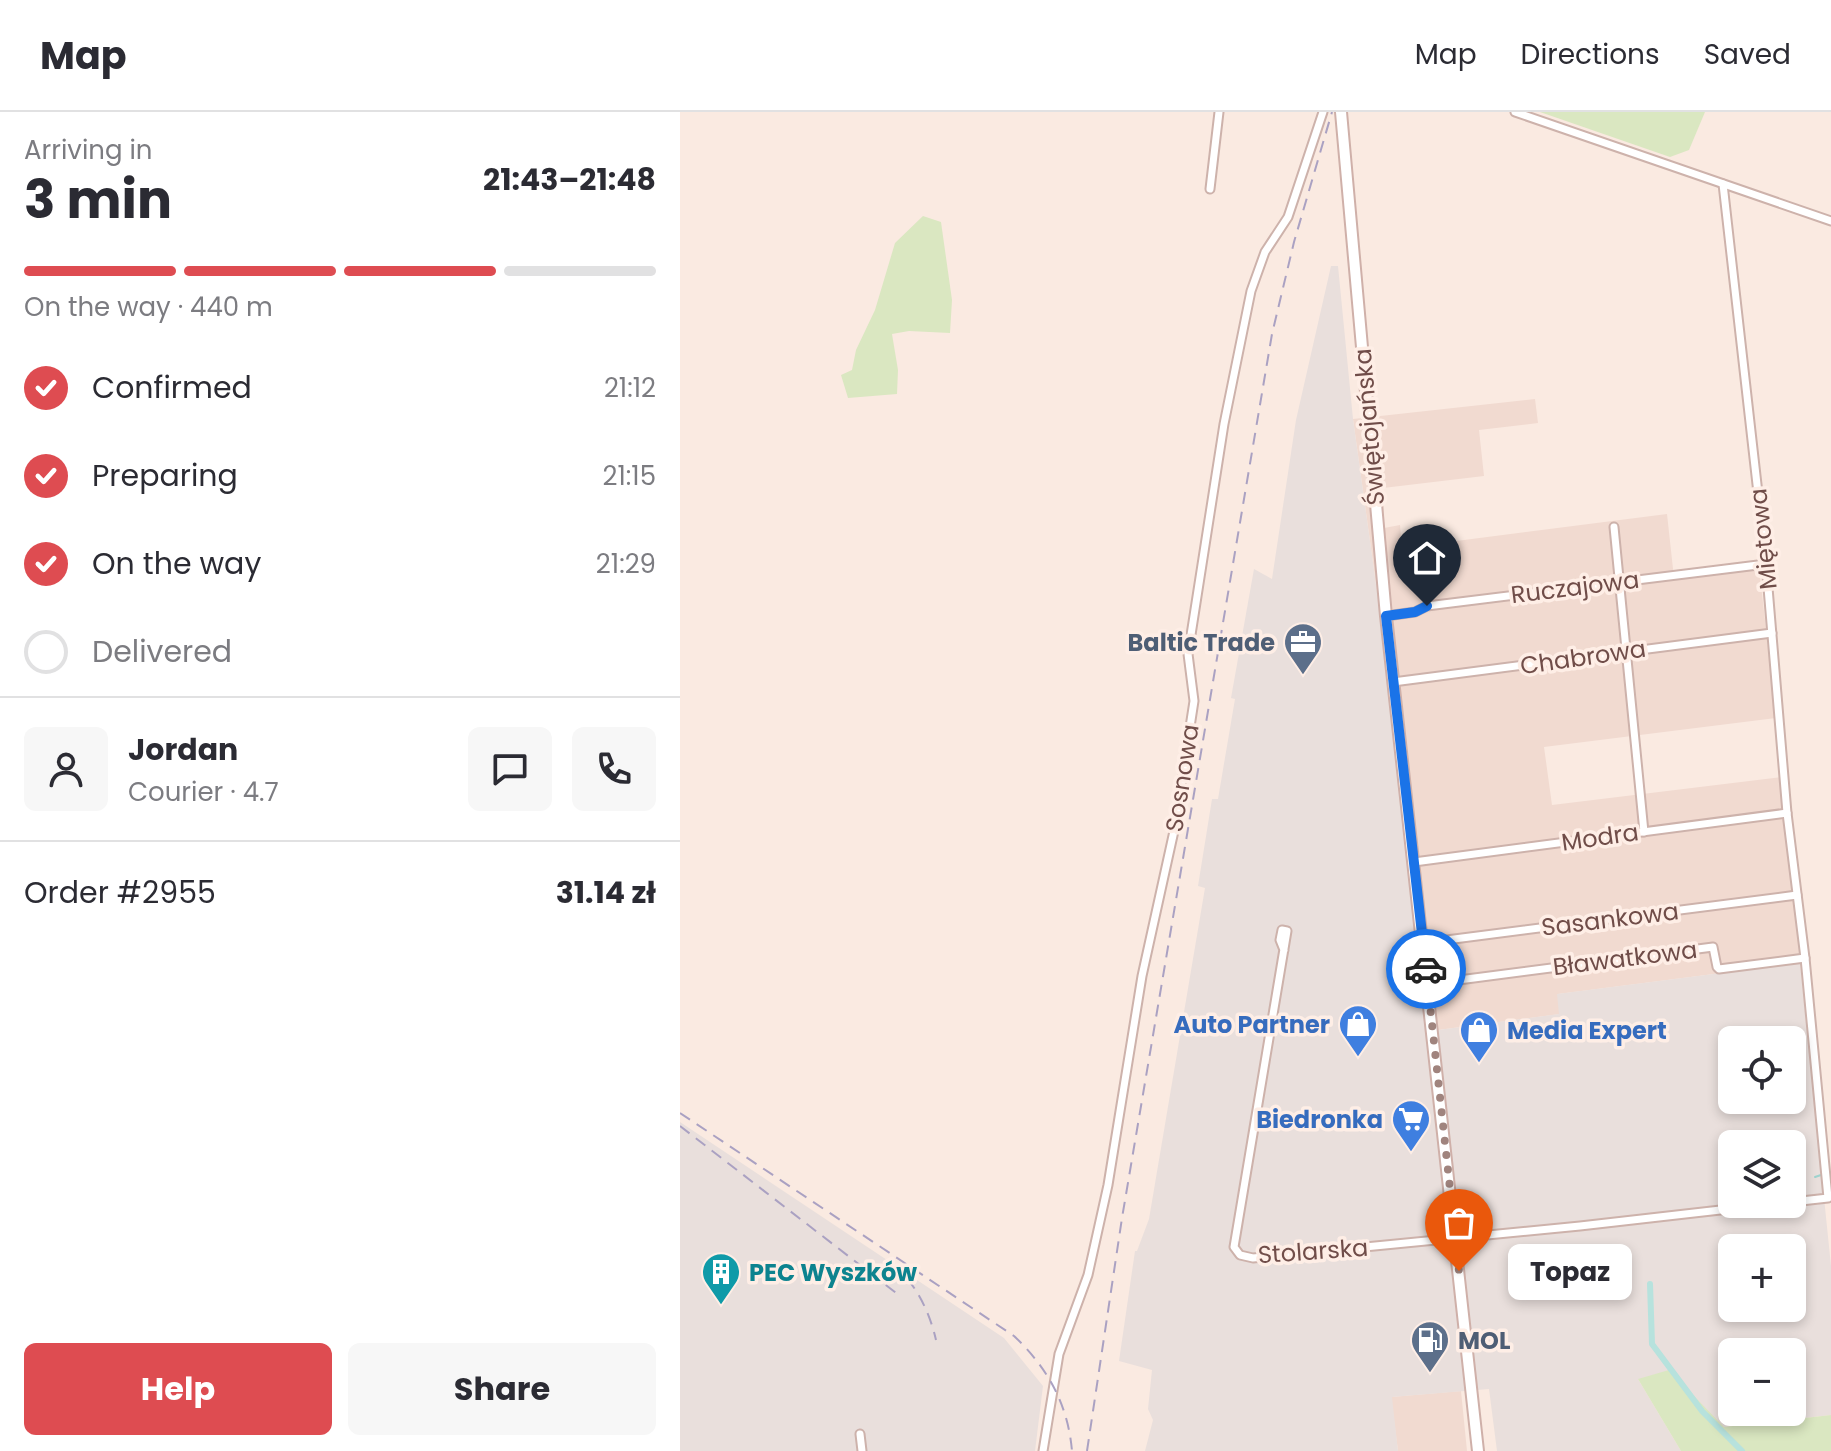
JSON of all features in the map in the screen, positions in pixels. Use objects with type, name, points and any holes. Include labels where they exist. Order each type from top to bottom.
[{"type":"street","points":[[1210,189],[1219,112]]},
{"type":"street","name":"Sosnowa","points":[[1043,1451],[1059,1354],[1088,1275],[1108,1185],[1142,976],[1174,831],[1194,701],[1188,654],[1224,424],[1251,291],[1265,252],[1288,217],[1323,112]]},
{"type":"street","points":[[1515,112],[1831,221]]},
{"type":"street","name":"Świętojańska","points":[[1343,114],[1386,616],[1478,1451]]},
{"type":"street","name":"Miętowa","points":[[1723,184],[1766,564],[1787,813],[1805,958],[1828,1198],[1806,1200]]},
{"type":"street","points":[[1614,527],[1644,832]]},
{"type":"street","name":"Ruczajowa","points":[[1386,616],[1415,612],[1427,606],[1766,564]]},
{"type":"street","name":"Chabrowa","points":[[1393,682],[1772,633]]},
{"type":"street","name":"Modra","points":[[1414,862],[1787,813]]},
{"type":"street","name":"Sasankowa","points":[[1423,943],[1797,895]]},
{"type":"street","name":"Bławatkowa","points":[[1428,984],[1713,947],[1719,969],[1805,958]]},
{"type":"street","name":"Stolarska","points":[[1284,950],[1234,1247],[1240,1255],[1253,1258],[1456,1239]]},
{"type":"street","points":[[1456,1239],[1718,1210]]},
{"type":"street","points":[[860,1434],[862,1451]]},
{"type":"shaded area","points":[[1331,266],[1338,266],[1353,419],[1438,1030],[1559,1014],[1557,994],[1800,963],[1831,1266],[1831,1415],[1806,1418],[1806,1338],[1718,1338],[1718,1424],[1638,1379],[1681,1451],[1497,1451],[1489,1389],[1392,1397],[1398,1451],[1145,1451],[1153,1420],[1148,1409],[1152,1370],[1119,1361],[1135,1251],[1149,1219],[1205,888],[1198,886],[1212,799],[1218,799],[1235,699],[1231,698],[1254,569],[1272,579],[1296,420]]},
{"type":"shaded area","points":[[1535,399],[1538,423],[1479,430],[1484,476],[1383,488],[1384,528],[1400,525],[1402,548],[1667,514],[1674,578],[1759,567],[1776,718],[1544,747],[1552,805],[1782,777],[1802,957],[1800,963],[1558,994],[1560,1014],[1438,1030],[1353,419]]},
{"type":"shaded area","points":[[680,1122],[1004,1338],[1043,1386],[1035,1451],[680,1451]]},
{"type":"shaded area","points":[[1461,1391],[1467,1451],[1398,1451],[1391,1397]]},
{"type":"green space","points":[[1540,112],[1705,112],[1689,150],[1670,157]]},
{"type":"green space","points":[[923,216],[941,222],[952,300],[950,333],[909,331],[892,334],[898,370],[897,394],[848,398],[841,375],[852,370],[856,350],[875,310],[895,243]]},
{"type":"green space","points":[[1669,1370],[1718,1421],[1718,1426],[1806,1426],[1806,1418],[1831,1415],[1831,1451],[1681,1451],[1638,1379]]},
{"type":"waterway","points":[[1815,1177],[1821,1175]]},
{"type":"waterway","points":[[1650,1284],[1652,1344],[1702,1411],[1742,1451]]},
{"type":"railway","points":[[1087,1451],[1122,1218],[1272,334],[1294,242],[1332,112]]},
{"type":"railway","points":[[680,1113],[1014,1336],[1036,1360],[1054,1388],[1066,1418],[1072,1451]]},
{"type":"railway","points":[[680,1126],[900,1296]]},
{"type":"railway","points":[[894,1264],[921,1299],[936,1340]]},
{"type":"way so far","points":[[1426,969],[1459,1271]]},
{"type":"place","name":"Baltic Trade","points":[[1303,676]]},
{"type":"place","name":"Auto Partner","points":[[1358,1058]]},
{"type":"place","name":"Media Expert","points":[[1479,1064]]},
{"type":"place","name":"Biedronka","points":[[1411,1153]]},
{"type":"place","name":"Topaz","points":[[1459,1271]]},
{"type":"place","name":"PEC Wyszków","points":[[721,1306]]},
{"type":"place","name":"MOL","points":[[1430,1374]]},
{"type":"route","points":[[1426,969],[1386,616],[1415,612],[1427,606]]}]
